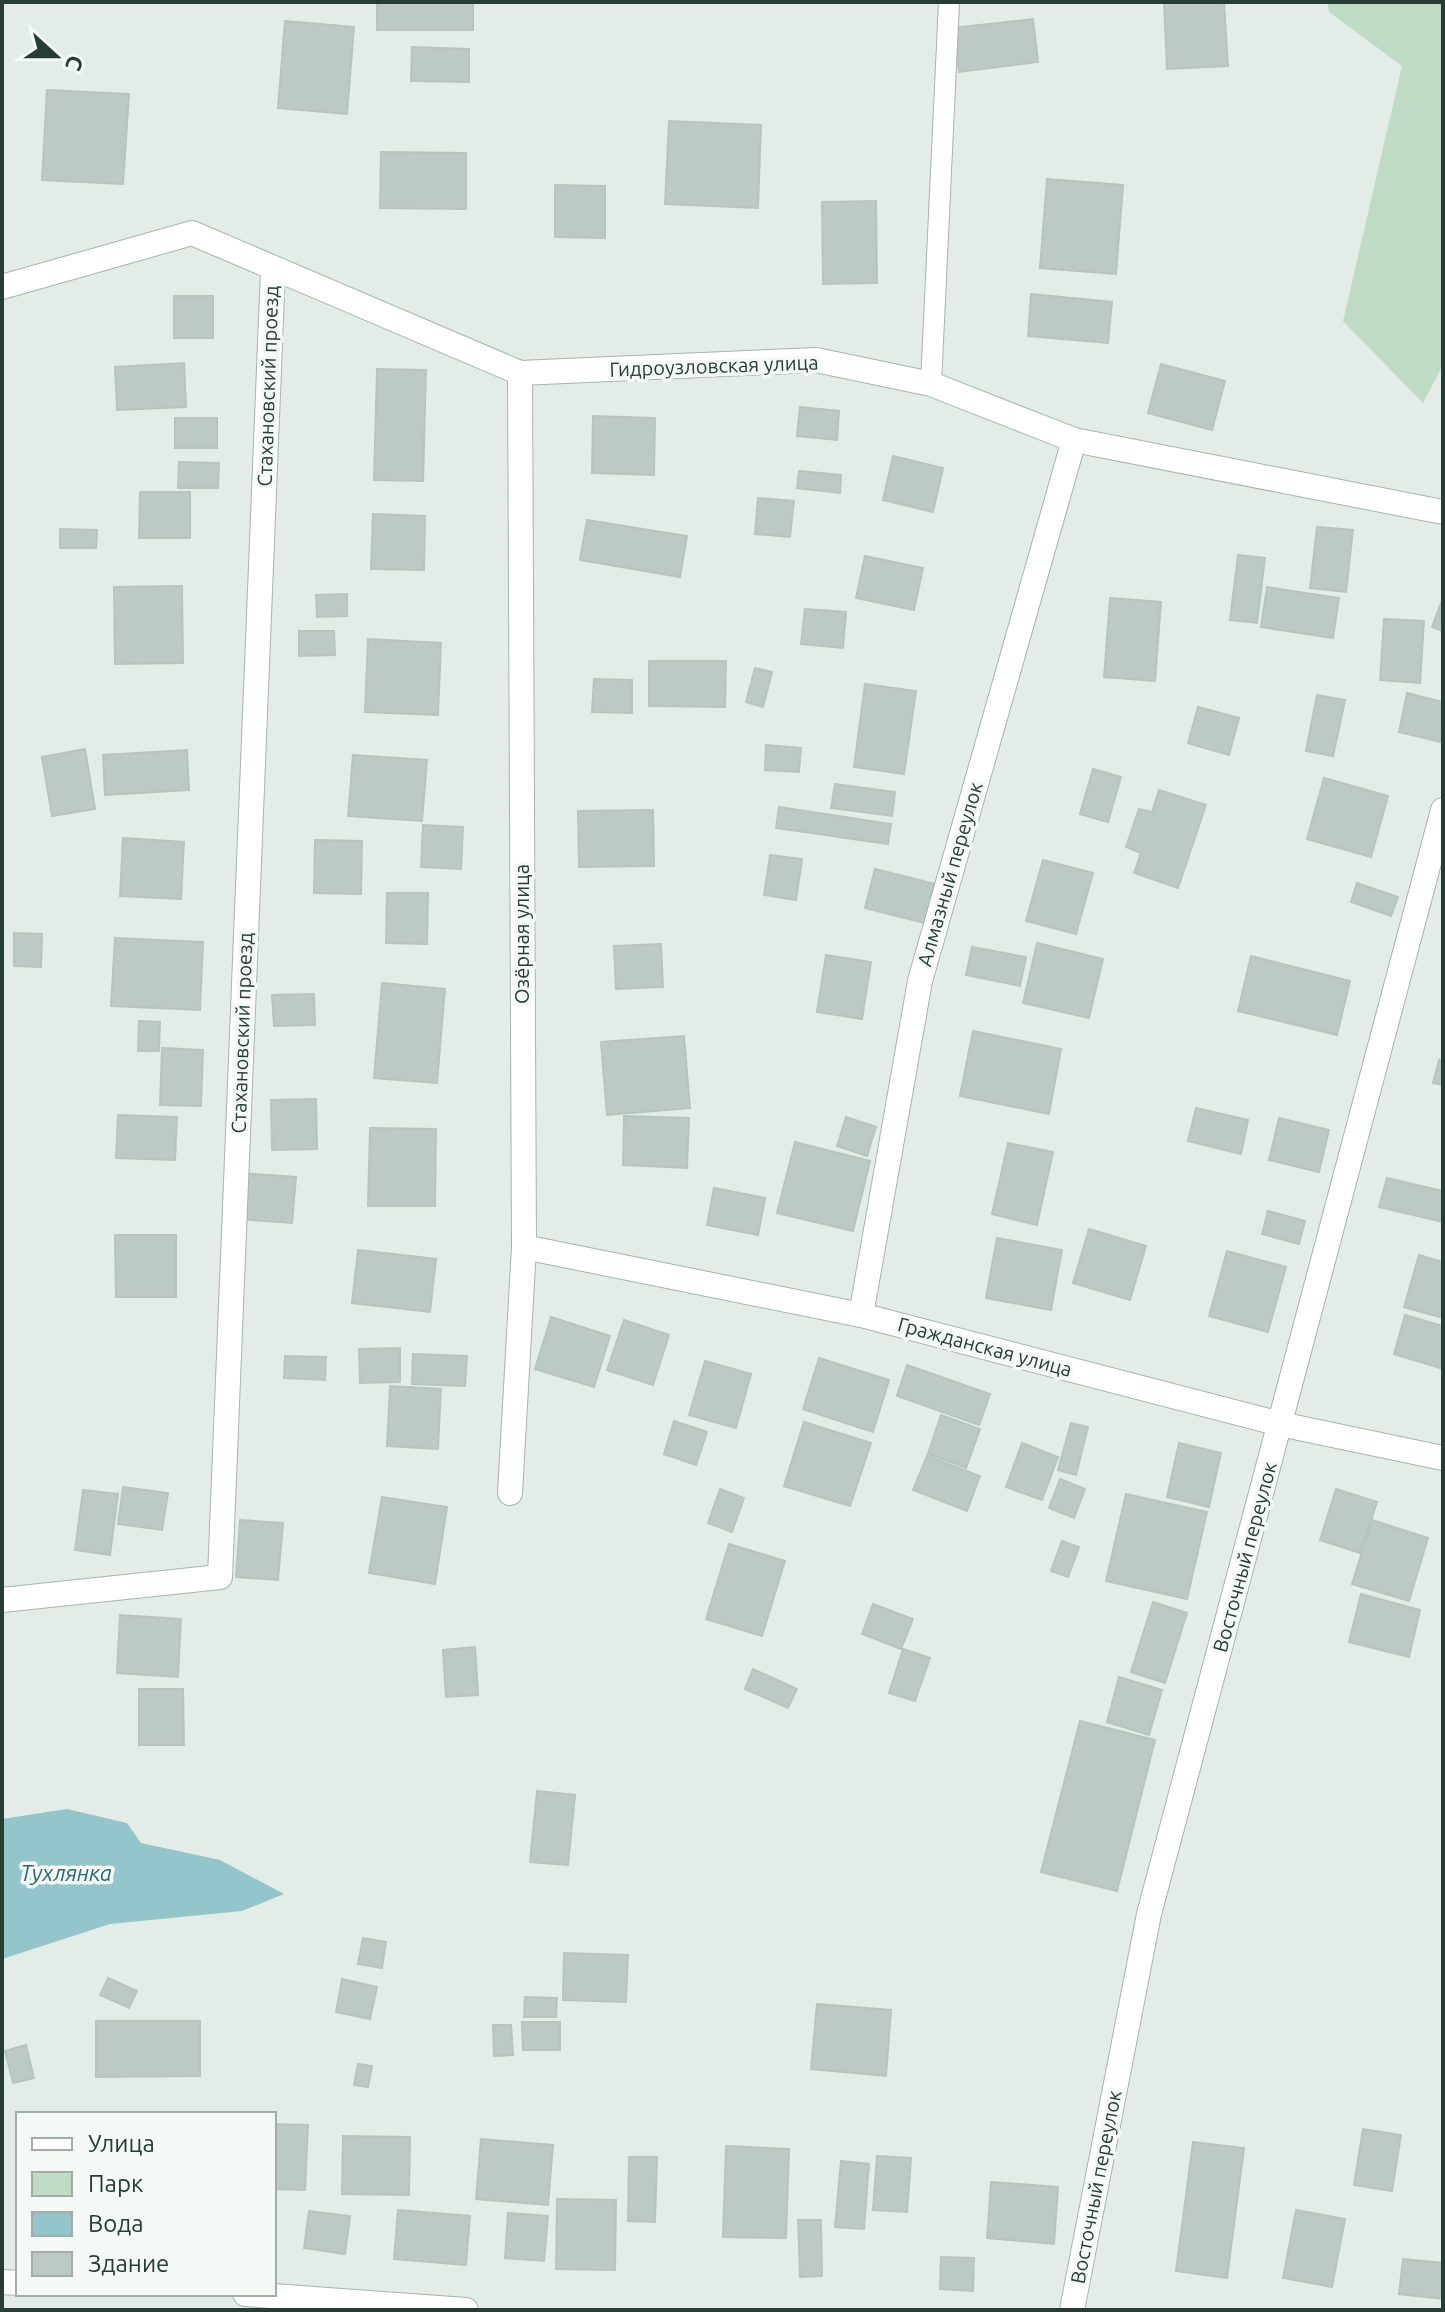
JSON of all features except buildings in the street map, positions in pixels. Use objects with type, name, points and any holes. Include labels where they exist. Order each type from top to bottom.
[{"type":"street","name":"Гидроузловская улица","points":[[2,287],[192,233],[520,373],[816,360],[931,384],[1074,440],[1443,512]]},
{"type":"street","name":"Стахановский проезд","points":[[2,1600],[220,1577],[273,270]]},
{"type":"street","name":"Озёрная улица","points":[[510,1493],[524,1247],[520,373]]},
{"type":"street","name":"Алмазный переулок","points":[[861,1315],[920,981],[1074,440]]},
{"type":"street","name":"Восточный переулок","points":[[1072,2310],[1149,1914],[1443,810]]},
{"type":"street","name":"Гражданская улица","points":[[524,1247],[861,1315],[1280,1424],[1443,1458]]},
{"type":"street","points":[[273,2296],[466,2310]]},
{"type":"lane","points":[[931,384],[949,2]]},
{"type":"green space","points":[[1327,2],[1443,2],[1443,365],[1423,403],[1343,321],[1402,66],[1329,12]]},
{"type":"water","name":"Тухлянка","points":[[67,1809],[127,1823],[141,1843],[220,1860],[284,1894],[242,1911],[110,1924],[2,1959],[2,1819]]}]
